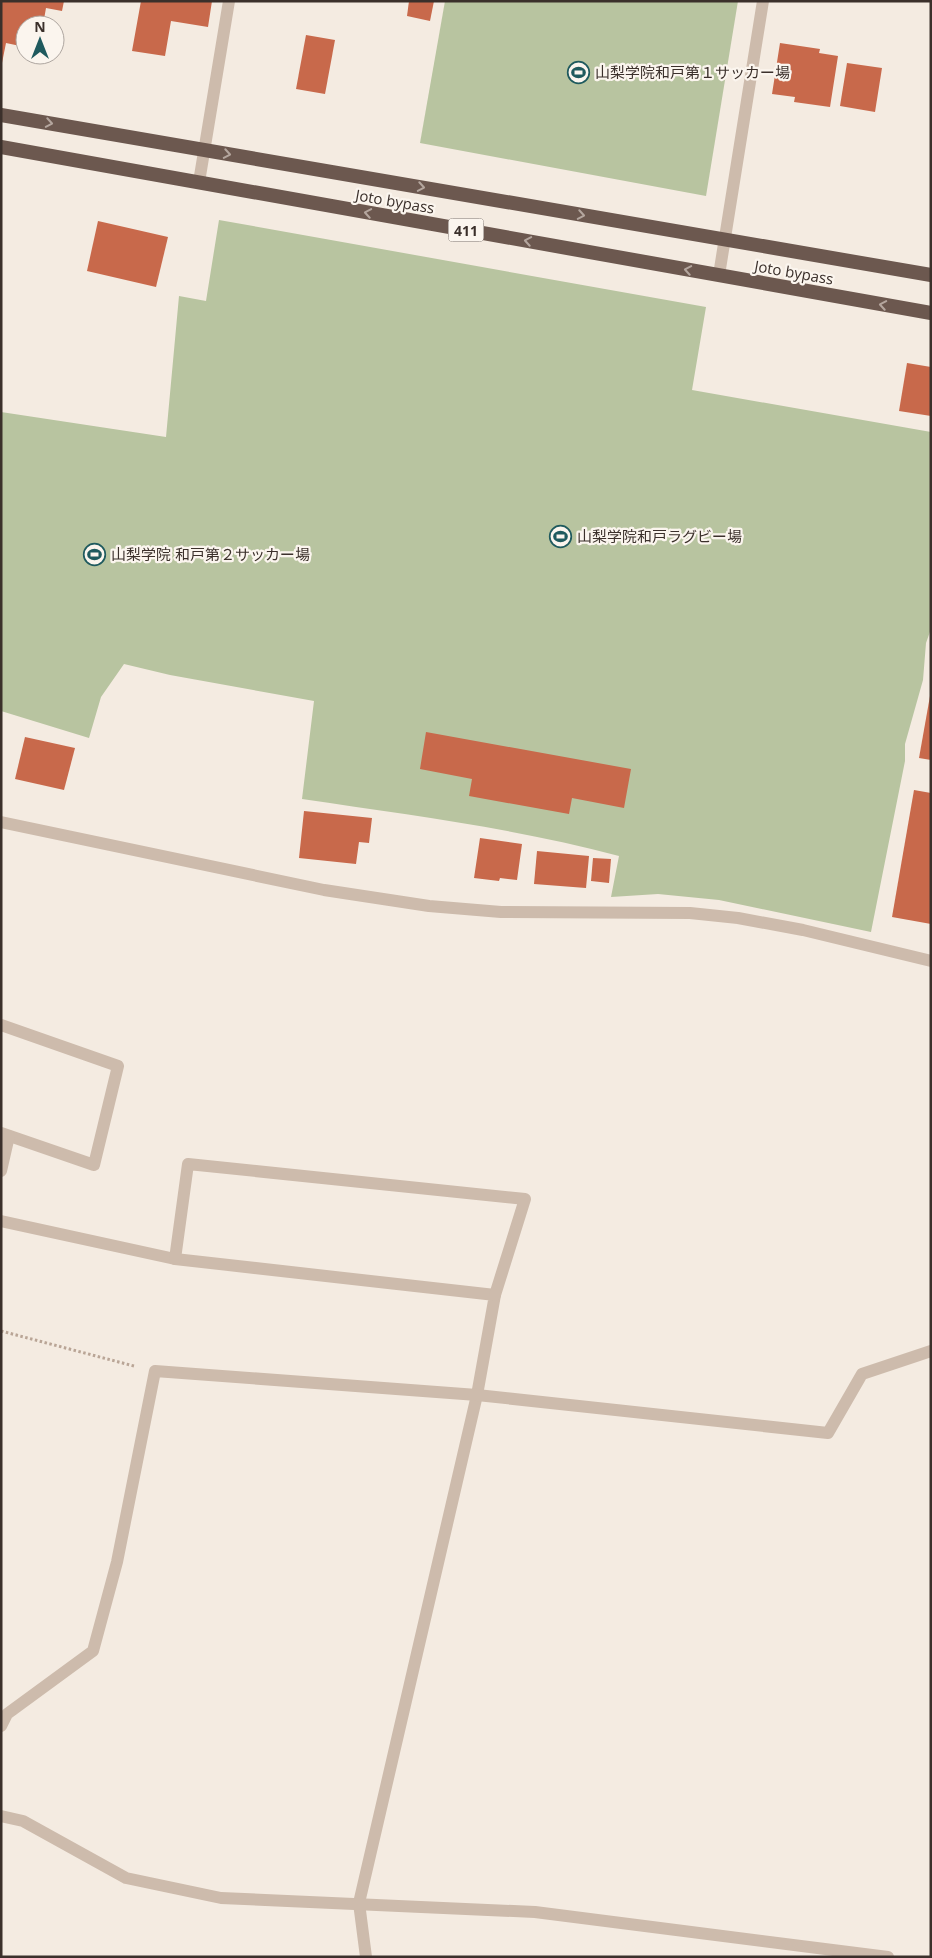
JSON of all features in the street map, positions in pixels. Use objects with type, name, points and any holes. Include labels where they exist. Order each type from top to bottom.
[{"type":"highway","name":"Joto bypass","points":[[1,115],[931,275]]},
{"type":"highway","name":"Joto bypass","points":[[1,147],[931,313]]},
{"type":"street","points":[[198,182],[229,1]]},
{"type":"street","points":[[719,275],[763,1]]},
{"type":"street","points":[[1,822],[324,890],[429,906],[501,912],[690,913],[738,918],[803,930],[931,961]]},
{"type":"street","points":[[1,1025],[118,1066],[94,1165],[5,1134],[1,1171]]},
{"type":"street","points":[[175,1259],[188,1164],[525,1199],[495,1295],[477,1395],[359,1903],[366,1957]]},
{"type":"street","points":[[1,1221],[175,1259],[495,1295]]},
{"type":"street","points":[[1,1726],[7,1714],[93,1651],[117,1562],[154,1371],[477,1395],[828,1433],[862,1374],[931,1351]]},
{"type":"street","points":[[1,1816],[23,1821],[126,1878],[221,1898],[535,1912],[888,1957]]},
{"type":"path","points":[[1,1332],[154,1371]]},
{"type":"green space","name":"山梨学院和戸第１サッカー場","points":[[445,1],[738,1],[706,196],[420,143]]},
{"type":"green space","name":"山梨学院和戸ラグビー場","points":[[219,220],[706,307],[692,390],[931,432],[931,629],[926,643],[923,680],[905,744],[905,761],[871,932],[719,900],[658,894],[611,897],[619,856],[501,830],[302,799],[314,701],[170,675],[124,664],[101,697],[89,738],[1,711],[1,412],[166,437],[179,296],[206,301]]},
{"type":"building","points":[[1,1],[64,1],[62,11],[46,8],[45,15],[15,15],[15,45],[6,43],[2,63]]},
{"type":"building","points":[[141,1],[212,1],[208,27],[171,21],[165,56],[132,51]]},
{"type":"building","points":[[409,1],[434,1],[430,21],[407,16]]},
{"type":"building","points":[[306,35],[335,40],[325,94],[296,89]]},
{"type":"building","points":[[780,43],[820,49],[819,53],[838,56],[830,107],[794,102],[795,97],[772,94]]},
{"type":"building","points":[[847,63],[882,68],[875,112],[840,106]]},
{"type":"building","points":[[98,221],[168,237],[156,287],[87,271]]},
{"type":"building","points":[[907,363],[931,367],[931,416],[899,411]]},
{"type":"building","points":[[931,697],[931,760],[919,758]]},
{"type":"building","points":[[426,732],[631,769],[624,808],[572,798],[569,814],[469,796],[472,779],[420,769]]},
{"type":"building","points":[[25,737],[75,748],[64,790],[15,779]]},
{"type":"building","points":[[914,790],[931,793],[931,924],[892,917]]},
{"type":"building","points":[[304,811],[372,818],[369,843],[359,842],[356,864],[299,858]]},
{"type":"building","points":[[480,838],[522,844],[517,880],[500,878],[499,881],[474,878]]},
{"type":"building","points":[[537,851],[589,856],[586,888],[534,884]]},
{"type":"building","points":[[593,858],[611,859],[609,883],[591,881]]},
{"type":"place","name":"山梨学院和戸第１サッカー場","points":[[579,72]]},
{"type":"place","name":"山梨学院和戸ラグビー場","points":[[561,536]]},
{"type":"place","name":"山梨学院 和戸第２サッカー場","points":[[95,554]]}]
